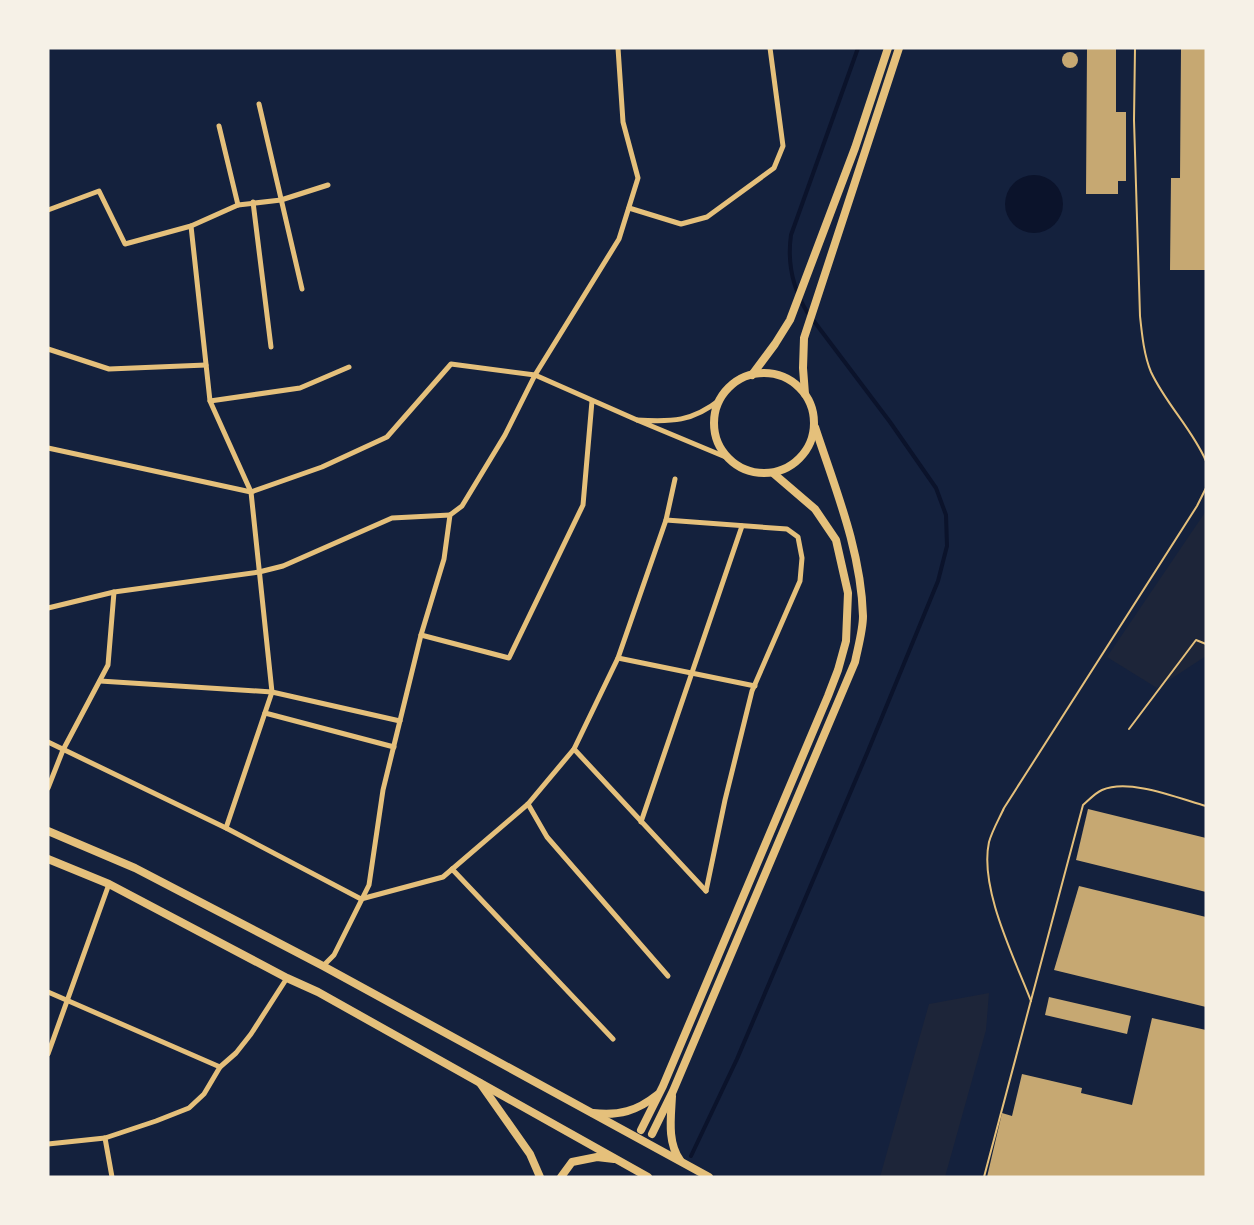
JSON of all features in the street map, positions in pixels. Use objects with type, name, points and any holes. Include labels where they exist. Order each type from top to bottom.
[{"type":"main road","points":[[752,375],[790,320],[855,148],[888,48]]},
{"type":"main road","points":[[805,394],[804,338],[900,48]]},
{"type":"main road","points":[[652,1134],[673,1091],[855,662],[863,618],[849,526],[815,427],[813,410],[805,394],[793,382],[777,375],[760,373],[744,377],[730,386],[720,399],[715,414],[714,430],[719,445],[728,458],[741,468],[756,473],[773,473],[788,468],[801,458],[810,444],[815,427]]},
{"type":"main road","points":[[641,1130],[663,1086],[828,696],[846,641],[848,593],[836,540],[815,509],[773,473]]},
{"type":"main road","points":[[48,831],[135,868],[324,966],[709,1177]]},
{"type":"main road","points":[[48,859],[109,884],[318,992],[648,1177]]},
{"type":"main road","points":[[479,1082],[530,1154],[540,1177]]},
{"type":"main road","points":[[591,1112],[606,1114],[634,1110],[646,1104],[663,1086]]},
{"type":"main road","points":[[673,1091],[670,1122],[672,1141],[675,1154],[681,1161]]},
{"type":"main road","points":[[561,1177],[572,1162],[597,1157],[617,1159]]},
{"type":"street","points":[[48,608],[114,592],[259,572],[283,566],[392,518],[450,516],[462,506],[505,435],[535,375],[619,239],[638,178],[623,122],[618,48]]},
{"type":"street","points":[[629,208],[681,224],[707,217],[774,168],[783,146],[770,48]]},
{"type":"street","points":[[259,104],[302,289]]},
{"type":"street","points":[[219,126],[238,205]]},
{"type":"street","points":[[48,210],[99,191],[125,244],[191,226],[238,205],[281,200],[328,184]]},
{"type":"street","points":[[253,202],[271,347]]},
{"type":"street","points":[[191,226],[210,401],[251,492],[272,692],[226,828]]},
{"type":"street","points":[[48,349],[109,369],[206,365]]},
{"type":"street","points":[[48,448],[251,492],[322,467],[387,437],[451,364],[535,375],[728,458]]},
{"type":"street","points":[[210,401],[300,388],[349,367]]},
{"type":"street","points":[[637,420],[669,422],[690,418],[707,410],[720,399]]},
{"type":"street","points":[[422,635],[509,658],[583,505],[592,401]]},
{"type":"street","points":[[48,742],[226,828],[362,899],[443,877],[528,804],[574,750],[618,658],[666,520],[675,478]]},
{"type":"street","points":[[324,966],[334,955],[369,885],[383,790],[422,635],[444,559],[450,516]]},
{"type":"street","points":[[574,750],[706,891],[725,800],[755,686],[800,582],[802,558],[798,537],[788,529],[666,520]]},
{"type":"street","points":[[641,822],[742,526]]},
{"type":"street","points":[[48,788],[63,750],[108,665],[114,592]]},
{"type":"street","points":[[618,658],[755,686]]},
{"type":"street","points":[[100,681],[272,692],[400,721]]},
{"type":"street","points":[[265,712],[394,747]]},
{"type":"street","points":[[528,804],[548,837],[668,976]]},
{"type":"street","points":[[452,869],[613,1039]]},
{"type":"street","points":[[48,1054],[109,884]]},
{"type":"street","points":[[48,1144],[105,1138],[156,1122],[189,1108],[204,1094],[220,1067],[236,1053],[251,1034],[287,978]]},
{"type":"street","points":[[48,992],[220,1067]]},
{"type":"street","points":[[105,1138],[112,1177]]},
{"type":"lane","points":[[1135,48],[1134,120],[1140,316],[1144,345],[1150,369],[1160,389],[1206,460]]},
{"type":"lane","points":[[1030,1001],[991,896],[986,863],[989,840],[1004,808],[1197,506],[1206,488]]},
{"type":"lane","points":[[984,1177],[1083,805],[1100,791],[1115,787],[1147,789],[1206,806]]},
{"type":"path","points":[[1129,729],[1196,640],[1206,644]]},
{"type":"shaded area","points":[[1028,175],[1040,175],[1055,183],[1063,198],[1063,210],[1055,225],[1040,233],[1028,233],[1013,225],[1005,210],[1005,198],[1013,183]]},
{"type":"shaded area","points":[[1206,511],[1206,656],[1157,688],[1107,657]]},
{"type":"shaded area","points":[[989,993],[986,1030],[945,1177],[880,1177],[929,1004]]},
{"type":"building","points":[[1087,48],[1116,48],[1116,112],[1126,112],[1126,181],[1118,181],[1118,194],[1086,194]]},
{"type":"building","points":[[1181,48],[1206,48],[1206,270],[1170,270],[1171,178],[1180,178]]},
{"type":"building","points":[[1070,52],[1076,54],[1078,60],[1076,66],[1070,68],[1064,66],[1062,60],[1064,54]]},
{"type":"building","points":[[1088,809],[1206,838],[1206,892],[1076,860]]},
{"type":"building","points":[[1079,886],[1206,917],[1206,1007],[1054,970]]},
{"type":"building","points":[[1049,997],[1131,1016],[1127,1034],[1045,1015]]},
{"type":"building","points":[[1152,1018],[1206,1030],[1206,1177],[987,1177],[1002,1113],[1012,1116],[1022,1074],[1082,1088],[1081,1093],[1132,1105]]},
{"type":"waterway","points":[[691,1156],[737,1059],[868,751],[938,581],[947,546],[946,515],[936,488],[890,422],[807,312],[792,275],[791,235],[858,48]]}]
